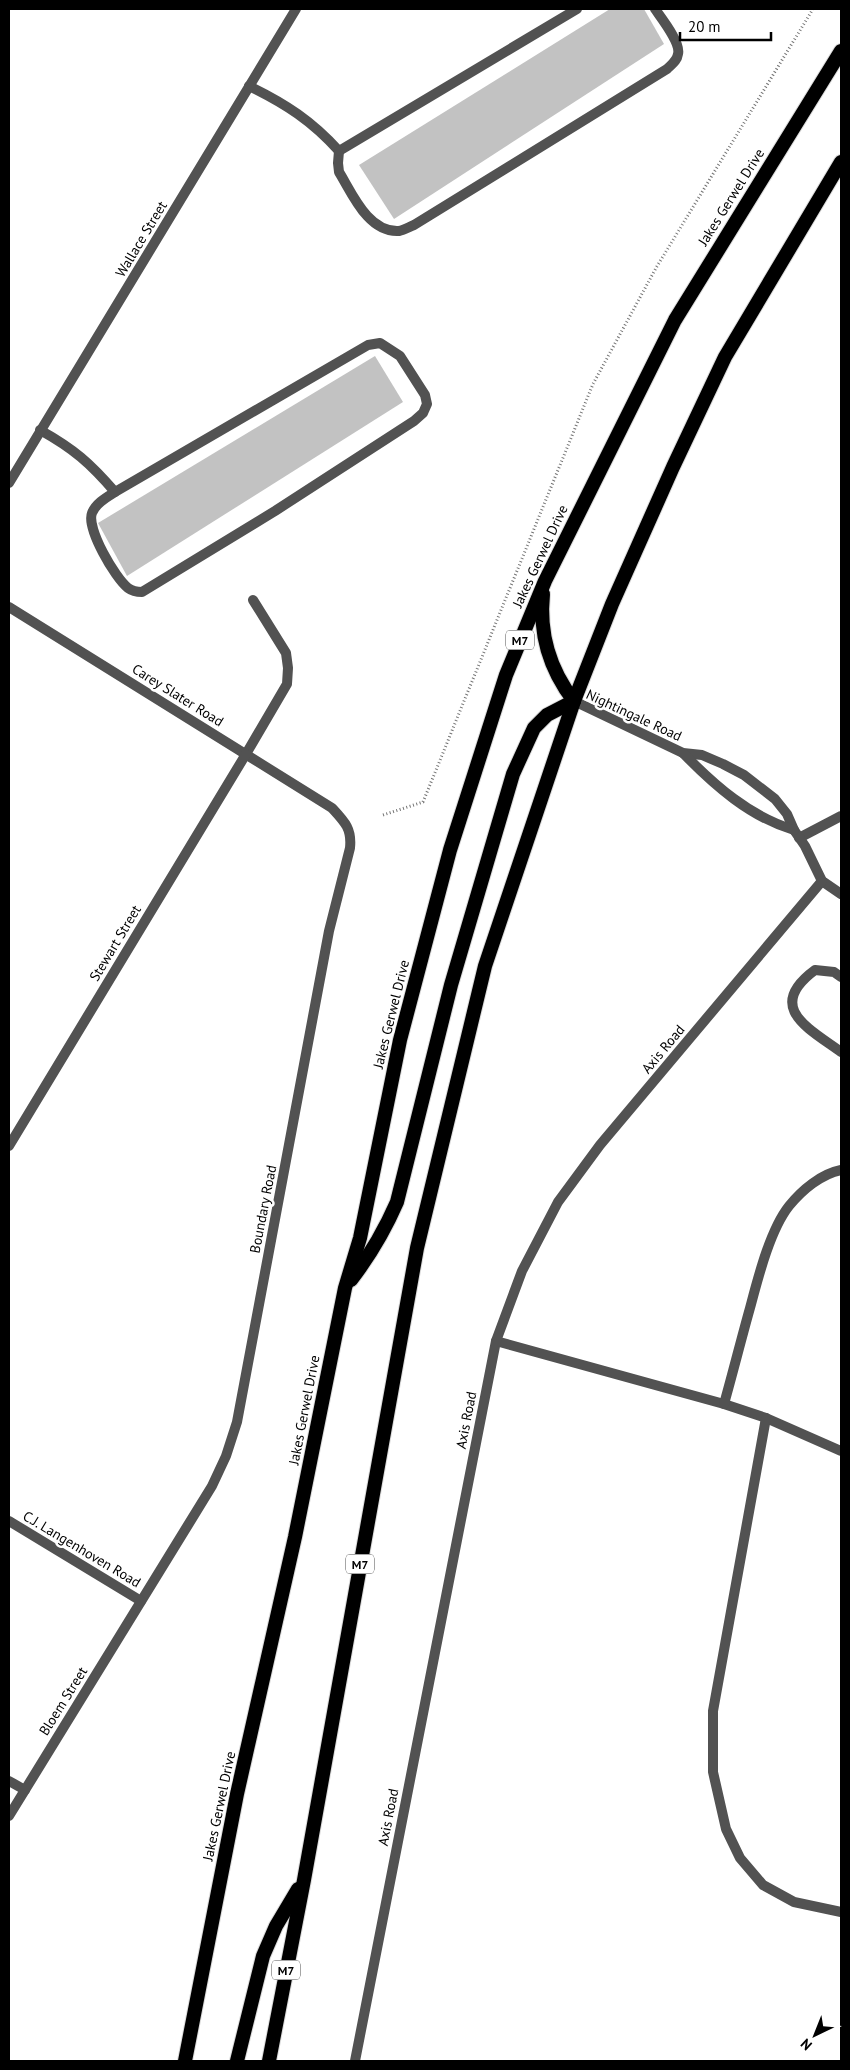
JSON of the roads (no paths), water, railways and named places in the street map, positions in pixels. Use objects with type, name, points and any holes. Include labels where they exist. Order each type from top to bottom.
[{"type":"highway","name":"Jakes Gerwel Drive","points":[[185,2061],[237,1794],[295,1537],[345,1288],[360,1238],[400,1040],[450,850],[506,674],[545,581],[676,320],[841,51]]},
{"type":"highway","name":"M7","points":[[268,2061],[304,1880],[417,1248],[485,966],[574,701],[612,604],[673,466],[725,357],[841,162]]},
{"type":"highway","points":[[345,1288],[373,1251],[383,1234],[397,1202],[451,985],[512,774],[534,728],[547,715],[574,701],[556,672],[546,645],[542,618],[545,581]]},
{"type":"highway","points":[[236,2061],[263,1956],[276,1926],[304,1880]]},
{"type":"street","name":"Wallace Street","points":[[9,483],[296,9]]},
{"type":"street","points":[[577,9],[340,151],[339,172],[372,221],[384,229],[400,231],[407,228],[667,69],[676,61],[679,52],[677,44],[655,9]]},
{"type":"street","points":[[249,86],[300,113],[340,151]]},
{"type":"street","points":[[380,343],[400,356],[425,395],[428,404],[423,413],[414,421],[275,511],[142,592],[128,589],[122,582],[92,528],[92,514],[99,504],[115,492],[368,345],[380,343]]},
{"type":"street","points":[[40,430],[73,449],[98,471],[115,492]]},
{"type":"street","name":"Stewart Street","points":[[9,1146],[288,684],[286,653],[253,600]]},
{"type":"street","name":"Carey Slater Road","points":[[9,607],[332,808]]},
{"type":"street","name":"Nightingale Road","points":[[574,701],[683,753],[702,756],[744,775],[775,799],[787,814],[822,881],[841,894]]},
{"type":"street","name":"Nightingale Road","points":[[683,753],[704,775],[730,796],[764,818],[796,834]]},
{"type":"street","name":"Boundary Road","points":[[141,1601],[212,1486],[226,1456],[237,1422],[329,931],[350,848],[351,835],[344,820],[332,808]]},
{"type":"street","points":[[796,834],[841,816]]},
{"type":"street","name":"Axis Road","points":[[355,2061],[496,1341],[522,1271],[558,1202],[600,1145],[822,881]]},
{"type":"street","points":[[841,977],[834,972],[815,970],[800,981],[792,998],[794,1012],[806,1026],[841,1052]]},
{"type":"street","points":[[724,1404],[758,1277],[770,1242],[788,1207],[807,1187],[841,1170]]},
{"type":"street","points":[[496,1341],[724,1404],[766,1418],[841,1451]]},
{"type":"street","points":[[766,1418],[712,1711],[713,1772],[726,1828],[740,1858],[763,1885],[794,1902],[841,1912]]},
{"type":"street","name":"C.J. Langenhoven Road","points":[[9,1521],[141,1601]]},
{"type":"street","name":"Bloem Street","points":[[9,1816],[141,1601]]},
{"type":"street","points":[[9,1780],[25,1790]]}]
